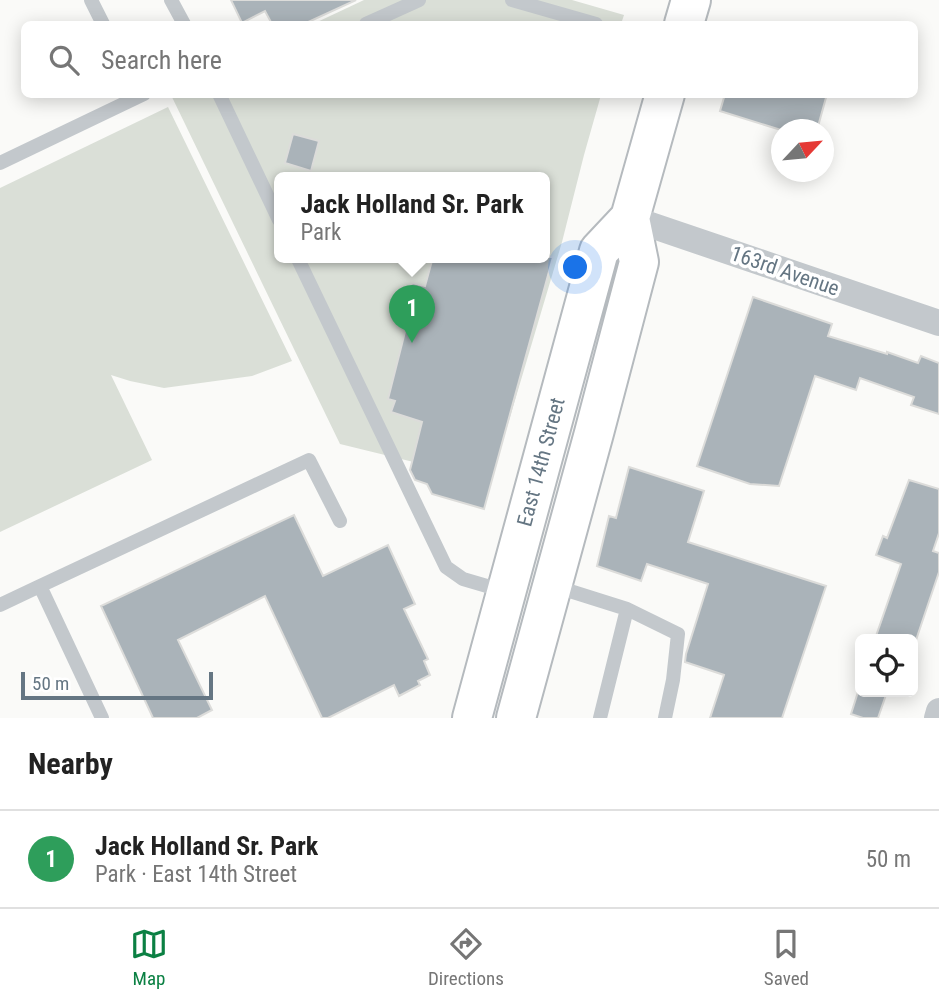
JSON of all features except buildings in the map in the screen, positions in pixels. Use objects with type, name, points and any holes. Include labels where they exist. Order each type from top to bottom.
[{"type":"main road","points":[[685,21],[691,0]]},
{"type":"main road","name":"East 14th Street","points":[[516,718],[639,262],[630,218],[664,98]]},
{"type":"main road","name":"East 14th Street","points":[[472,718],[599,251],[630,218]]},
{"type":"street","name":"163rd Avenue","points":[[630,218],[939,323]]},
{"type":"street","points":[[937,718],[939,711]]},
{"type":"lane","points":[[91,0],[102,21]]},
{"type":"lane","points":[[171,0],[182,21]]},
{"type":"lane","points":[[512,0],[586,21]]},
{"type":"lane","points":[[372,21],[415,1]]},
{"type":"lane","points":[[0,163],[133,98]]},
{"type":"lane","points":[[221,98],[274,210]]},
{"type":"lane","points":[[300,263],[446,568],[463,579],[507,592]]},
{"type":"lane","points":[[0,604],[309,460],[340,521]]},
{"type":"lane","points":[[553,585],[627,610],[678,634],[665,718]]},
{"type":"lane","points":[[40,586],[102,718]]},
{"type":"lane","points":[[600,718],[627,610]]},
{"type":"shaded area","points":[[364,0],[572,0],[624,15],[622,21],[319,21]]},
{"type":"shaded area","points":[[172,98],[600,98],[562,242],[491,481],[340,444]]},
{"type":"shaded area","points":[[168,107],[292,361],[252,376],[164,388],[111,375],[152,460],[0,532],[0,188]]},
{"type":"place","name":"Jack Holland Sr. Park","points":[[412,343]]}]
